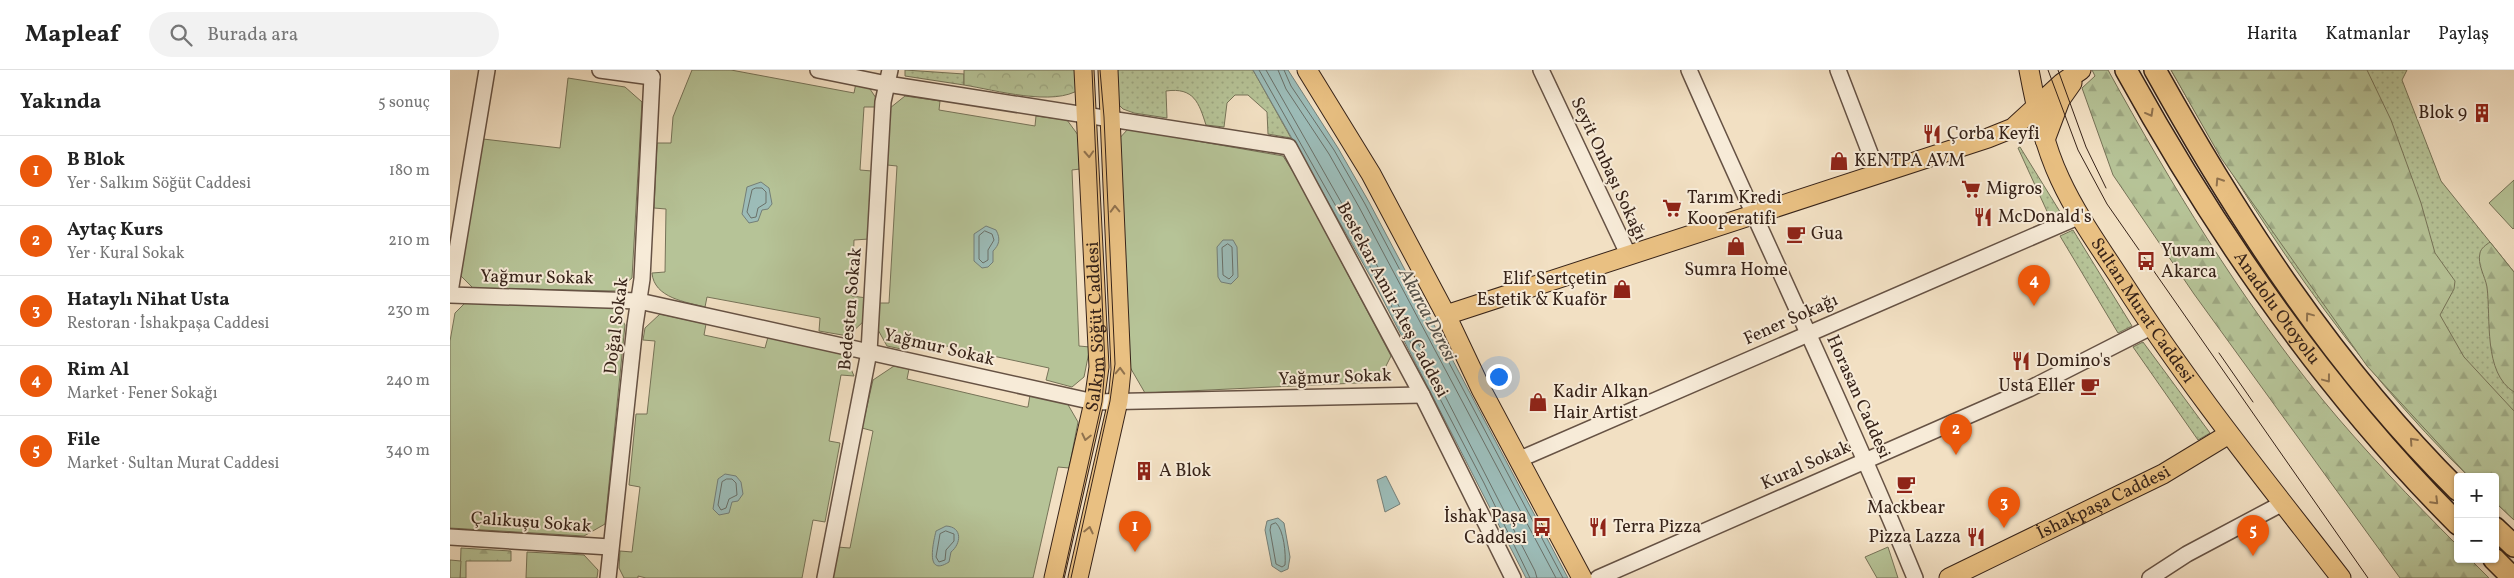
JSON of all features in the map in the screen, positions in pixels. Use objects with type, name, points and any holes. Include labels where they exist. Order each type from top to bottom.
[{"type":"highway","name":"Anadolu Otoyolu","points":[[2126,70],[2169,147],[2254,279],[2289,328],[2334,387],[2428,494],[2454,520]]},
{"type":"highway","name":"Anadolu Otoyolu","points":[[2154,70],[2207,162],[2302,307],[2354,374],[2454,486]]},
{"type":"highway","points":[[2499,532],[2514,546]]},
{"type":"highway","points":[[2498,563],[2512,578]]},
{"type":"main road","name":"Salkım Söğüt Caddesi","points":[[1054,578],[1094,402],[1099,367],[1084,70]]},
{"type":"main road","points":[[1078,578],[1118,401],[1121,370],[1108,70]]},
{"type":"main road","points":[[1307,70],[1371,174],[1446,315],[1481,389],[1518,460],[1582,578]]},
{"type":"main road","name":"Sultan Murat Caddesi","points":[[2030,70],[2036,107],[2045,140],[2060,179],[2080,216],[2151,327],[2229,434],[2341,578]]},
{"type":"main road","points":[[2067,70],[2072,70]]},
{"type":"main road","points":[[1446,315],[1754,216],[2013,128],[2062,82],[2082,70]]},
{"type":"main road","points":[[2045,140],[2065,90],[2082,70]]},
{"type":"main road","name":"İshakpaşa Caddesi","points":[[1949,578],[2163,474],[2229,434]]},
{"type":"street","points":[[450,294],[488,70]]},
{"type":"street","points":[[600,70],[655,74]]},
{"type":"street","points":[[818,70],[888,77],[1111,118]]},
{"type":"street","name":"Seyit Onbaşı Sokağı","points":[[1541,70],[1629,256]]},
{"type":"street","name":"Horasan Caddesi","points":[[1690,70],[1754,216],[1809,332],[1866,460],[1914,578]]},
{"type":"street","points":[[1838,70],[1878,174]]},
{"type":"street","name":"Doğal Sokak","points":[[608,578],[639,301],[655,74]]},
{"type":"street","name":"Bedesten Sokak","points":[[825,578],[869,352],[883,102],[888,77]]},
{"type":"street","name":"Bestekar Amir Ateş Caddesi","points":[[1111,118],[1289,148],[1422,395],[1513,578]]},
{"type":"street","name":"Fener Sokağı","points":[[1518,460],[1809,332],[2080,216]]},
{"type":"street","name":"Yağmur Sokak","points":[[450,294],[639,301],[1094,402],[1422,395]]},
{"type":"street","name":"Kural Sokak","points":[[1598,578],[2029,389],[2151,327]]},
{"type":"street","points":[[2150,578],[2187,554],[2283,503]]},
{"type":"street","name":"Çalıkuşu Sokak","points":[[450,537],[610,547]]},
{"type":"green space","points":[[692,70],[731,70],[854,93],[856,83],[868,86],[876,98],[876,107],[864,107],[860,170],[872,171],[869,239],[854,240],[852,296],[867,298],[865,320],[848,336],[819,331],[820,318],[707,297],[705,307],[672,298],[658,288],[652,273],[665,272],[666,209],[654,208],[657,143],[671,143],[673,117]]},
{"type":"green space","points":[[905,70],[964,74],[964,85],[905,76]]},
{"type":"green space","points":[[964,70],[1079,70],[1080,89],[1055,97],[1024,96],[964,85]]},
{"type":"green space","points":[[1112,70],[1253,70],[1291,138],[1268,134],[1267,112],[1248,95],[1235,95],[1227,103],[1224,127],[1206,125],[1201,110],[1194,98],[1189,94],[1175,90],[1166,91],[1167,118],[1134,113],[1123,109],[1114,100]]},
{"type":"green space","points":[[2092,70],[2108,70],[2156,155],[2234,280],[2262,321],[2322,399],[2354,437],[2454,542],[2454,563],[2474,563],[2489,578],[2400,578],[2194,294],[2113,175],[2082,88],[2095,76]]},
{"type":"green space","points":[[2171,70],[2407,70],[2402,80],[2441,181],[2514,272],[2514,520],[2499,506],[2499,473],[2465,473],[2426,433],[2344,336],[2269,231],[2202,124]]},
{"type":"green space","points":[[2171,70],[2367,70],[2391,120],[2421,203],[2435,253],[2455,281],[2454,289],[2440,315],[2464,357],[2514,411],[2514,520],[2499,506],[2499,473],[2465,473],[2367,366],[2221,158]]},
{"type":"green space","points":[[568,78],[625,87],[642,102],[632,278],[617,291],[473,288],[460,275],[483,139],[560,148]]},
{"type":"green space","points":[[905,96],[940,101],[939,110],[1035,126],[1036,116],[1067,120],[1078,135],[1080,169],[1072,170],[1079,346],[1090,347],[1084,377],[1072,387],[1046,380],[1049,368],[909,338],[906,350],[887,346],[877,328],[879,303],[889,303],[897,166],[887,165],[890,108]]},
{"type":"green space","points":[[1128,129],[1283,156],[1297,178],[1391,356],[1378,382],[1145,393],[1127,362],[1117,141]]},
{"type":"green space","points":[[2020,147],[2062,215],[2051,220],[2018,148]]},
{"type":"green space","points":[[2514,180],[2514,228],[2513,229],[2489,203]]},
{"type":"green space","points":[[2073,230],[2132,326],[2118,333],[2060,236]]},
{"type":"green space","points":[[2490,242],[2514,272],[2514,392],[2504,383],[2497,372],[2490,344],[2487,287],[2479,257],[2481,250]]},
{"type":"green space","points":[[465,303],[614,305],[625,325],[605,524],[584,536],[450,528],[450,341],[455,313]]},
{"type":"green space","points":[[660,314],[706,324],[704,335],[765,348],[768,337],[845,355],[854,376],[841,375],[829,441],[840,443],[825,522],[813,520],[802,578],[646,578],[638,576],[638,578],[624,578],[619,568],[620,551],[632,552],[640,487],[629,485],[636,414],[647,414],[655,341],[643,340],[645,328]]},
{"type":"green space","points":[[2143,342],[2210,433],[2198,440],[2133,347]]},
{"type":"green space","points":[[894,366],[909,369],[907,379],[1026,407],[1028,407],[1030,395],[1067,403],[1078,422],[1069,468],[1058,467],[1033,578],[831,578],[837,547],[850,548],[873,431],[862,428],[873,380]]},
{"type":"green space","points":[[1888,547],[1898,578],[1877,578],[1865,557]]},
{"type":"green space","points":[[461,548],[511,551],[511,561],[466,561],[466,578],[460,578]]},
{"type":"green space","points":[[527,552],[584,555],[598,570],[597,578],[526,578]]},
{"type":"green space","points":[[450,560],[461,561],[460,578],[450,578]]},
{"type":"water","name":"Akarca Deresi","points":[[1253,70],[1288,70],[1338,148],[1369,202],[1568,578],[1526,578],[1377,288]]},
{"type":"water","points":[[761,182],[769,188],[772,204],[768,209],[762,210],[758,221],[749,223],[742,214],[747,187]]},
{"type":"water","points":[[986,226],[996,230],[999,242],[993,251],[993,262],[988,267],[982,268],[974,261],[974,234]]},
{"type":"water","points":[[1223,240],[1233,240],[1237,247],[1238,277],[1231,284],[1221,282],[1218,277],[1217,247]]},
{"type":"water","points":[[725,474],[736,476],[741,482],[743,494],[738,501],[732,502],[729,513],[719,515],[713,509],[718,479]]},
{"type":"water","points":[[1386,476],[1400,504],[1385,512],[1377,480]]},
{"type":"water","points":[[1278,518],[1284,523],[1290,557],[1288,569],[1281,572],[1272,566],[1265,530],[1267,521]]},
{"type":"water","points":[[946,526],[955,529],[959,536],[957,545],[951,552],[949,562],[941,566],[933,562],[932,556],[936,531]]},
{"type":"tram line","points":[[1063,578],[1102,402],[1105,366],[1092,70]]},
{"type":"tram line","points":[[1071,578],[1110,401],[1115,364],[1104,117],[1100,70]]},
{"type":"tram line","points":[[2048,70],[2078,150],[2107,204],[2368,578]]},
{"type":"tram line","points":[[2058,70],[2086,147],[2106,188]]},
{"type":"tram line","points":[[2219,353],[2253,402]]},
{"type":"place","name":"Blok 9","points":[[2482,113]]},
{"type":"place","name":"Çorba Keyfi","points":[[1932,134]]},
{"type":"place","name":"KENTPA AVM","points":[[1839,161]]},
{"type":"place","name":"Migros","points":[[1971,189]]},
{"type":"place","name":"Tarım Kredi Kooperatifi","points":[[1672,208]]},
{"type":"place","name":"McDonald's","points":[[1983,217]]},
{"type":"place","name":"Gua","points":[[1796,234]]},
{"type":"place","name":"Sumra Home","points":[[1736,246]]},
{"type":"place","name":"Yuvam Akarca","points":[[2146,261]]},
{"type":"place","name":"Elif Sertçetin Estetik & Kuaför","points":[[1622,289]]},
{"type":"place","name":"Rim Al","points":[[2034,306]]},
{"type":"place","name":"Domino's","points":[[2021,361]]},
{"type":"place","name":"Usta Eller","points":[[2090,386]]},
{"type":"place","name":"Kadir Alkan Hair Artist","points":[[1538,402]]},
{"type":"place","name":"Aytaç Kurs","points":[[1956,455]]},
{"type":"place","name":"A Blok","points":[[1144,471]]},
{"type":"place","name":"Mackbear","points":[[1906,484]]},
{"type":"place","name":"İshak Paşa Caddesi","points":[[1542,527]]},
{"type":"place","name":"Terra Pizza","points":[[1598,527]]},
{"type":"place","name":"Hataylı Nihat Usta","points":[[2004,528]]},
{"type":"place","name":"Pizza Lazza","points":[[1976,537]]},
{"type":"place","name":"B Blok","points":[[1135,552]]},
{"type":"place","name":"File","points":[[2253,556]]}]
